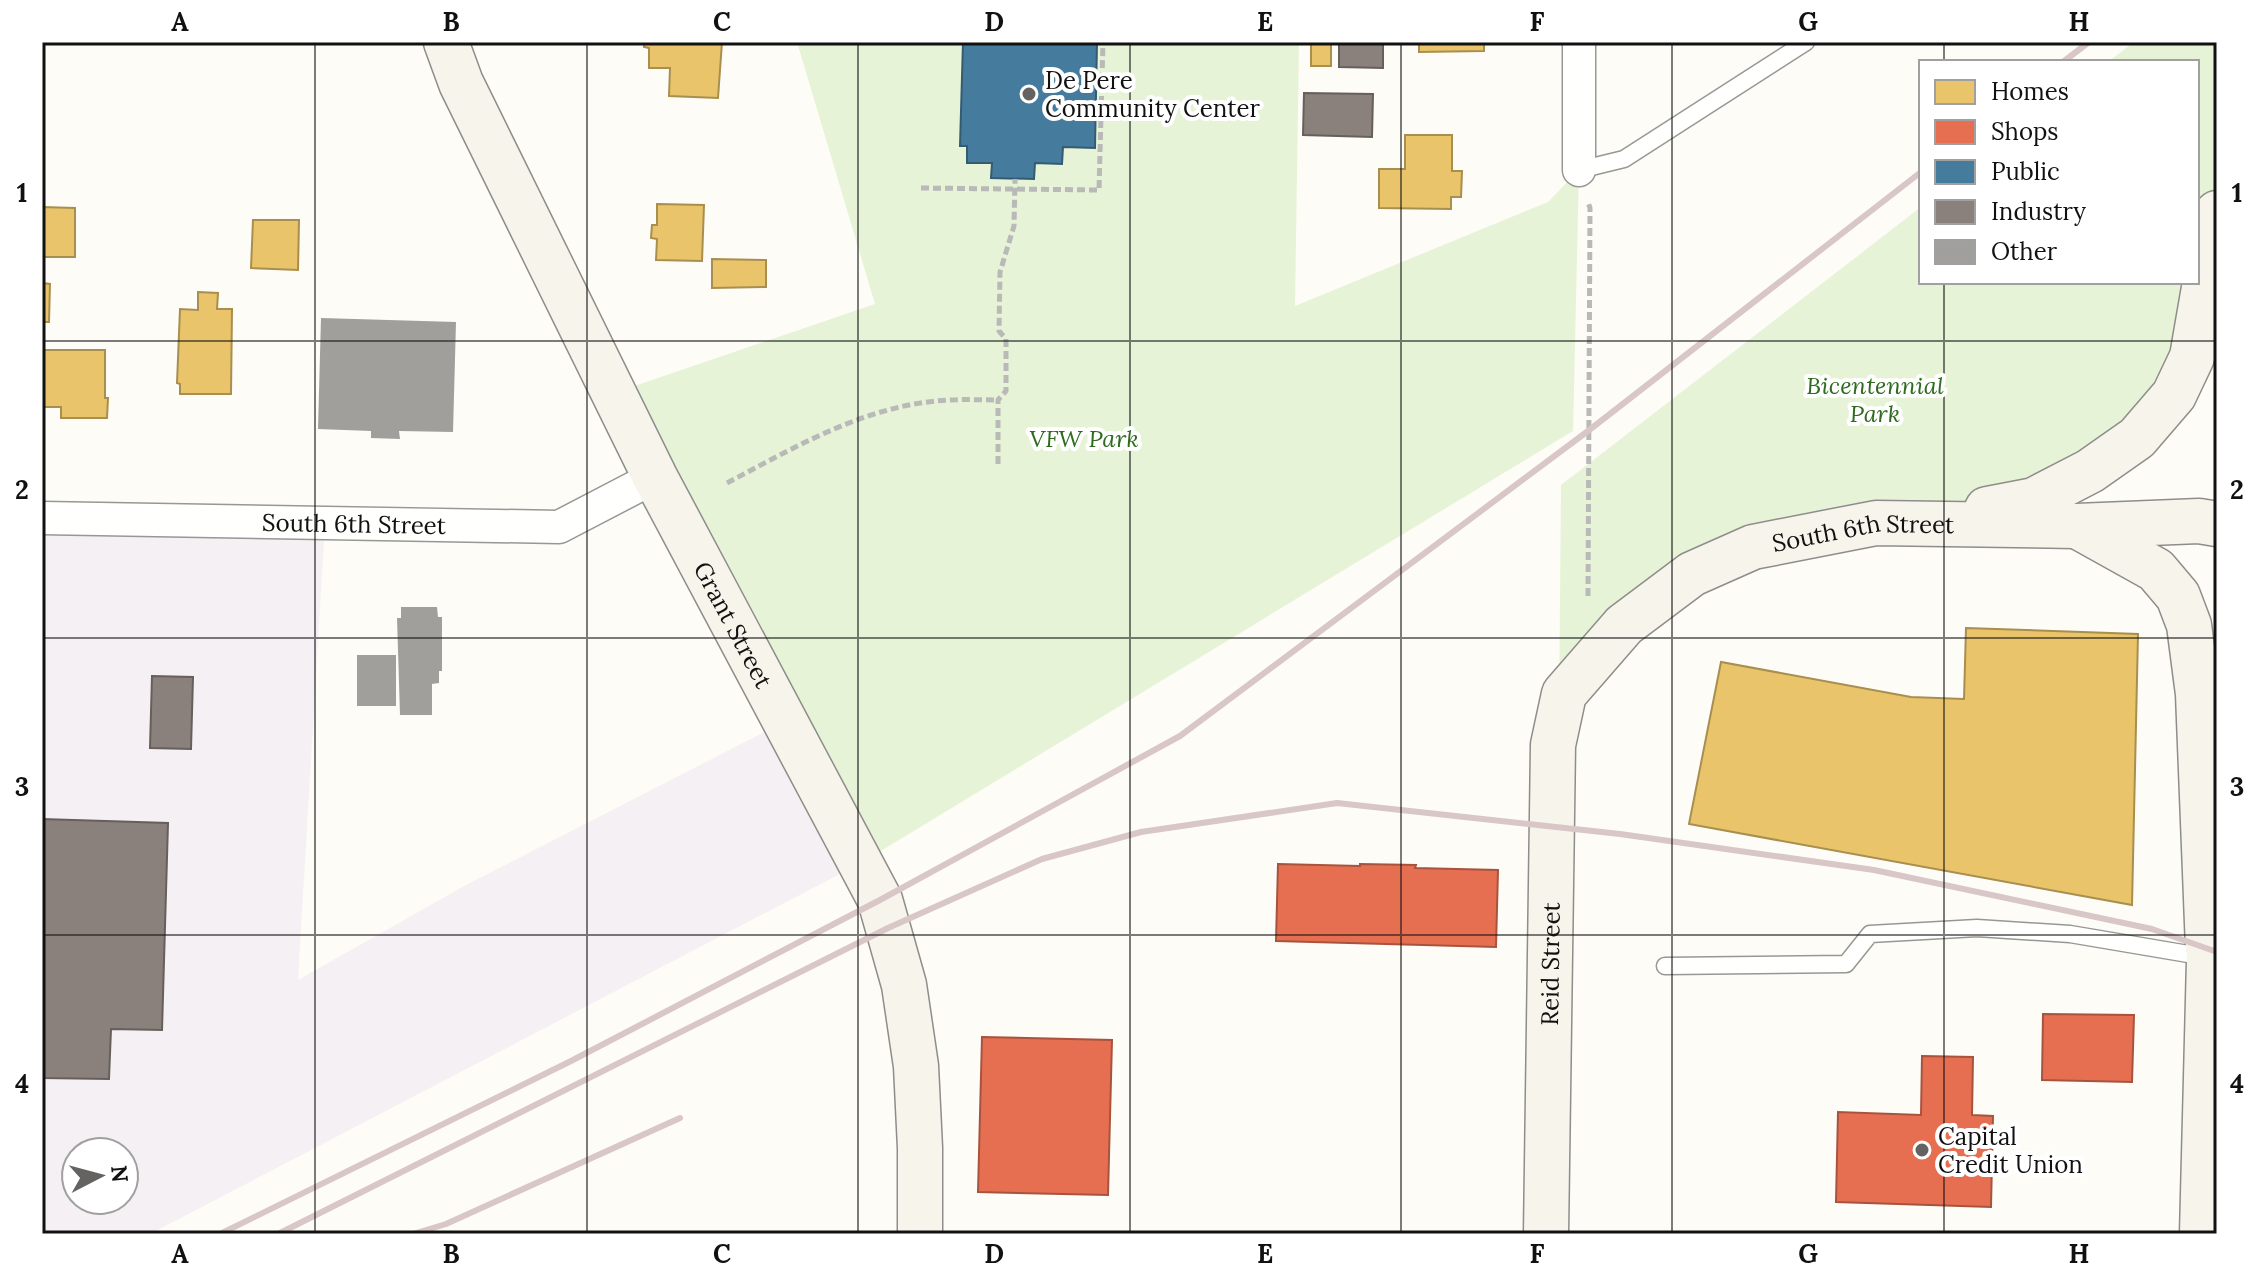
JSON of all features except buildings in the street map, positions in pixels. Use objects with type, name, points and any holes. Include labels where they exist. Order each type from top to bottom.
[{"type":"main road","name":"Grant Street","points":[[446,42],[461,83],[655,477],[880,900],[904,985],[916,1066],[920,1234]]},
{"type":"main road","points":[[1876,523],[1967,513],[2034,500],[2090,471],[2137,438],[2174,395],[2192,357],[2217,213]]},
{"type":"main road","name":"South 6th Street","points":[[1564,694],[1624,625],[1692,574],[1753,547],[1876,523],[2077,526],[2199,521],[2217,524]]},
{"type":"main road","points":[[2077,526],[2156,570],[2178,596],[2189,625],[2198,694],[2208,953]]},
{"type":"main road","name":"Reid Street","points":[[1546,1234],[1553,745],[1564,694]]},
{"type":"main road","points":[[2202,1234],[2208,953],[2217,819]]},
{"type":"street","points":[[1579,42],[1579,170]]},
{"type":"street","name":"South 6th Street","points":[[42,518],[559,527],[655,477]]},
{"type":"lane","points":[[1579,170],[1624,159],[1806,42]]},
{"type":"lane","points":[[1665,966],[1846,964],[1870,934],[1977,928],[2070,934],[2208,953]]},
{"type":"path","points":[[921,188],[1099,190],[1103,42]]},
{"type":"path","points":[[1579,170],[1590,208],[1588,596]]},
{"type":"path","points":[[998,464],[998,400],[1006,391],[1006,339],[999,331],[1000,272],[1014,226],[1015,179]]},
{"type":"path","points":[[727,483],[818,435],[878,412],[949,400],[998,400]]},
{"type":"shaded area","points":[[42,518],[325,523],[298,980],[466,885],[786,721],[861,863],[150,1234],[42,1234]]},
{"type":"green space","name":"VFW Park","points":[[797,42],[1299,42],[1295,306],[1548,202],[1579,170],[1573,431],[861,863],[614,393],[875,304]]},
{"type":"green space","name":"Bicentennial Park","points":[[2134,42],[2217,42],[2217,213],[2192,357],[2090,471],[1692,574],[1559,718],[1561,485],[1919,209],[1919,284],[2199,284],[2199,60],[2111,60]]},
{"type":"railway","points":[[2066,60],[2089,42]]},
{"type":"railway","points":[[220,1234],[571,1061],[880,900],[1180,736],[1588,431],[1919,174]]},
{"type":"railway","points":[[278,1234],[888,928],[1042,859],[1141,832],[1337,803],[1620,834],[1874,870],[2152,929],[2217,952]]},
{"type":"railway","points":[[413,1234],[446,1224],[680,1118]]},
{"type":"place","name":"De Pere Community Center","points":[[1029,94]]},
{"type":"place","name":"Capital Credit Union","points":[[1922,1150]]}]
